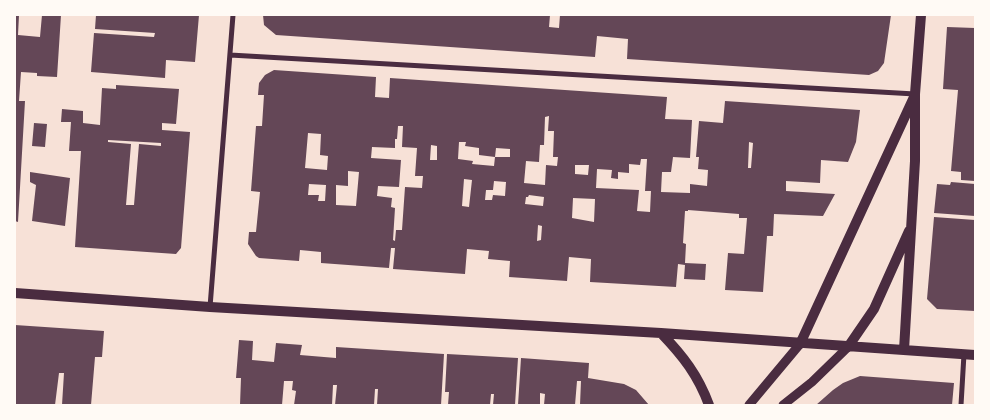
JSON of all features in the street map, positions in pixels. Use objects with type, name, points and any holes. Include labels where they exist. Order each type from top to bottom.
[{"type":"main road","points":[[904,350],[915,161],[915,94],[921,15]]},
{"type":"main road","points":[[800,344],[915,94]]},
{"type":"main road","points":[[848,347],[874,309],[911,225]]},
{"type":"main road","points":[[15,293],[210,307],[660,333],[975,355]]},
{"type":"main road","points":[[660,333],[682,355],[702,386],[709,405]]},
{"type":"street","points":[[210,307],[233,15]]},
{"type":"street","points":[[230,55],[915,94]]},
{"type":"street","points":[[749,405],[800,344]]},
{"type":"street","points":[[783,405],[812,382],[848,347]]},
{"type":"street","points":[[961,405],[964,354]]},
{"type":"building","points":[[15,15],[19,15],[18,35],[40,37],[42,15],[61,15],[57,77],[37,76],[37,73],[21,72],[19,101],[25,101],[18,222],[15,221]]},
{"type":"building","points":[[96,15],[199,15],[195,62],[166,60],[165,78],[91,72],[94,33],[154,37],[155,33],[95,29]]},
{"type":"building","points":[[263,15],[550,15],[549,27],[559,28],[560,15],[891,15],[884,63],[878,71],[869,75],[627,59],[628,39],[597,36],[595,57],[276,35],[264,25]]},
{"type":"building","points":[[947,27],[975,28],[975,181],[961,180],[961,172],[951,171],[958,90],[943,89]]},
{"type":"building","points":[[274,70],[376,77],[375,97],[389,98],[390,78],[667,97],[665,119],[692,120],[690,158],[673,157],[671,172],[662,172],[661,192],[690,193],[690,184],[707,186],[708,170],[698,169],[699,157],[696,157],[699,121],[723,123],[725,101],[860,110],[856,142],[848,162],[821,160],[820,183],[786,181],[786,191],[835,194],[823,216],[774,214],[773,236],[767,236],[763,292],[725,290],[728,253],[744,254],[747,218],[739,218],[739,214],[688,210],[685,211],[683,243],[686,244],[685,263],[706,264],[705,280],[684,279],[685,265],[678,264],[676,287],[590,282],[591,259],[569,257],[567,281],[509,277],[510,261],[488,259],[489,251],[467,249],[465,274],[393,269],[395,248],[391,248],[389,268],[321,263],[321,252],[300,250],[299,261],[259,258],[256,256],[248,244],[249,232],[256,232],[260,192],[251,191],[256,126],[262,126],[264,95],[258,95],[259,83],[265,75]],"holes":[[[549,116],[548,131],[554,131],[553,157],[558,157],[557,166],[546,165],[545,185],[524,183],[526,161],[539,162],[540,145],[544,145],[545,117]],[[398,126],[403,126],[402,147],[417,148],[415,176],[423,176],[422,188],[405,187],[402,230],[396,230],[395,241],[393,240],[395,208],[391,207],[392,198],[377,196],[378,186],[399,187],[401,160],[371,158],[372,147],[395,148]],[[308,133],[321,134],[320,155],[328,156],[327,170],[305,168]],[[459,142],[466,142],[465,146],[479,148],[479,155],[495,157],[494,166],[472,164],[473,161],[458,159]],[[749,142],[753,143],[751,168],[748,168]],[[431,145],[437,146],[437,160],[430,160]],[[496,148],[510,149],[510,157],[495,157]],[[641,159],[647,159],[645,191],[651,191],[650,212],[637,211],[639,190],[596,188],[597,169],[612,170],[611,178],[618,179],[618,172],[629,173],[629,164],[640,165]],[[575,165],[589,165],[588,175],[575,174]],[[348,171],[359,172],[356,206],[336,205],[336,185],[348,186]],[[464,179],[472,180],[469,207],[462,206]],[[494,181],[506,182],[505,196],[493,195],[492,200],[485,200],[486,190],[493,190]],[[309,184],[326,185],[325,201],[318,201],[319,195],[308,195]],[[529,195],[544,197],[543,206],[525,204],[526,197]],[[573,198],[595,199],[594,222],[572,218]],[[538,225],[542,226],[541,240],[537,241]]]},
{"type":"building","points":[[116,85],[179,89],[176,124],[162,123],[162,130],[190,132],[181,248],[176,254],[75,247],[81,151],[69,151],[71,122],[61,122],[62,109],[83,111],[83,123],[100,125],[102,88],[116,89]],"holes":[[[108,140],[161,143],[161,146],[139,144],[134,205],[126,205],[131,144],[108,142]]]},
{"type":"building","points":[[34,123],[47,124],[45,147],[32,146]]},
{"type":"building","points":[[30,172],[70,178],[65,226],[32,221],[36,185],[30,182]]},
{"type":"building","points":[[951,182],[975,184],[975,216],[934,213],[937,184],[950,185]]},
{"type":"building","points":[[934,217],[975,220],[975,311],[937,309],[927,299]]},
{"type":"building","points":[[15,325],[104,331],[102,357],[95,357],[91,405],[62,405],[64,373],[59,373],[55,405],[15,405]]},
{"type":"building","points":[[239,340],[253,341],[252,360],[274,362],[276,343],[302,345],[300,355],[336,358],[336,347],[444,354],[441,405],[377,405],[378,389],[375,389],[374,405],[335,405],[337,385],[333,385],[332,405],[294,405],[296,391],[292,390],[293,381],[284,381],[282,405],[240,405],[241,378],[236,378]]},
{"type":"building","points":[[447,354],[518,358],[515,405],[493,405],[494,394],[491,394],[490,405],[448,405],[449,392],[445,392]]},
{"type":"building","points":[[521,358],[589,363],[588,378],[624,384],[636,390],[649,405],[580,405],[581,381],[577,381],[575,405],[544,405],[545,394],[540,393],[540,405],[518,405]]},
{"type":"building","points":[[860,376],[954,383],[952,405],[816,405],[843,383]]}]
